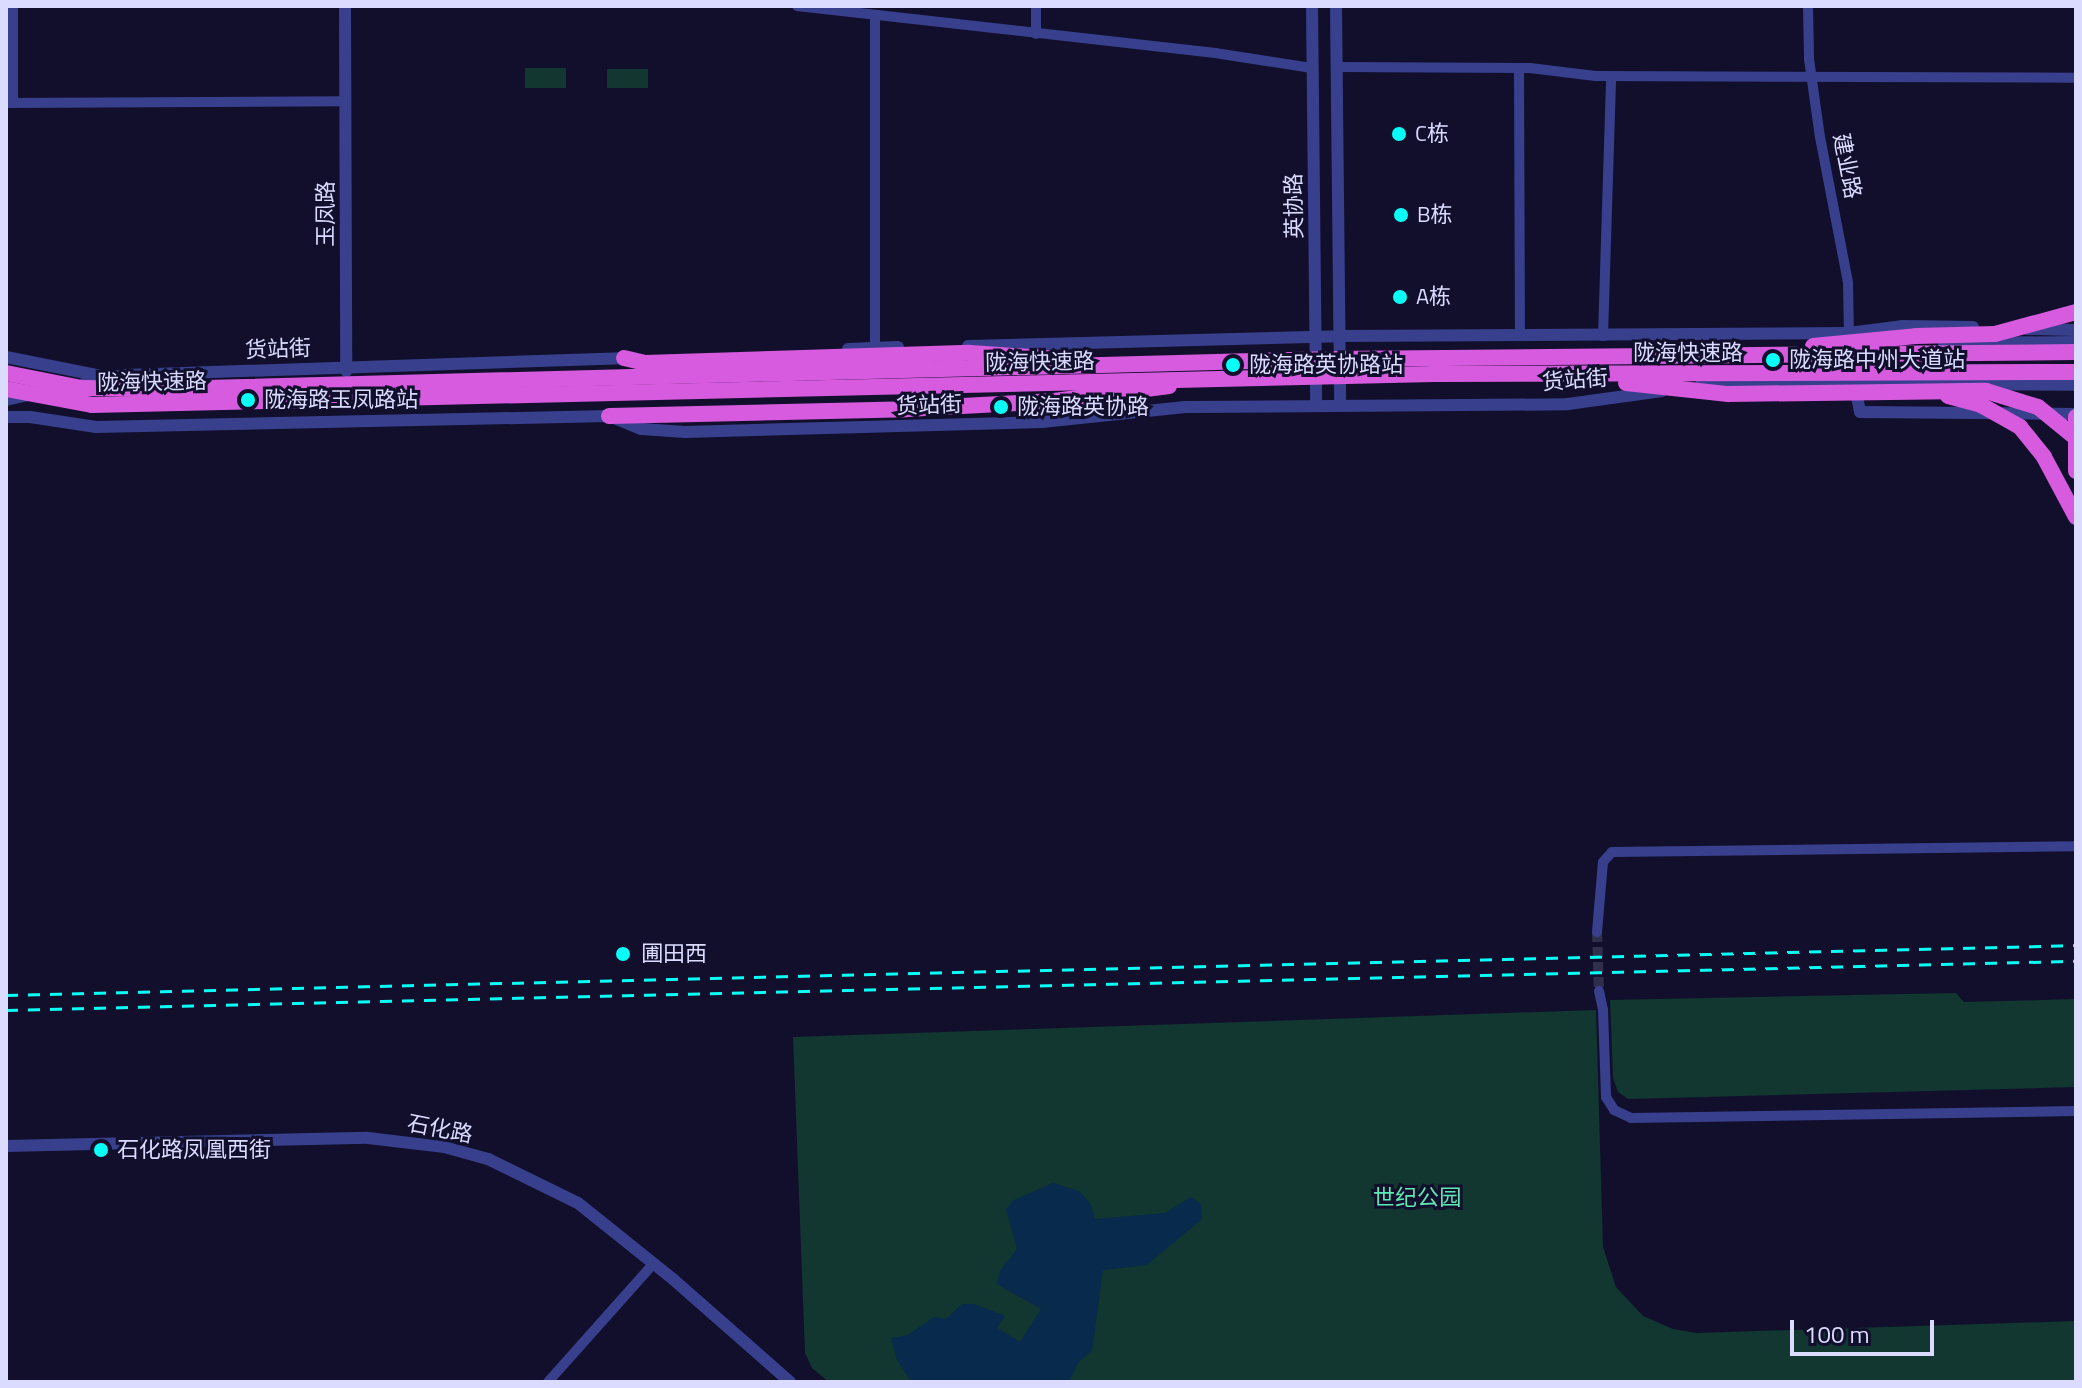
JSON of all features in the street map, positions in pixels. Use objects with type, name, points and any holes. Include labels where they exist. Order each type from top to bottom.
[{"type":"highway","points":[[1739,355],[1916,336],[1995,334],[2076,312]]},
{"type":"highway","name":"陇海快速路","points":[[6,373],[81,388],[164,389],[1136,363],[2076,352]]},
{"type":"highway","points":[[624,358],[662,362],[970,353],[1136,363]]},
{"type":"highway","name":"陇海快速路","points":[[6,389],[92,405],[1223,379],[2076,372]]},
{"type":"highway","points":[[1557,374],[1706,393],[1924,390],[2004,394],[2038,407],[2076,438]]},
{"type":"highway","points":[[609,416],[665,417],[1054,401],[1223,379]]},
{"type":"highway","points":[[1924,390],[1981,405],[2020,427],[2044,457],[2076,517]]},
{"type":"highway","points":[[2076,416],[2073,446],[2076,471]]},
{"type":"street","points":[[13,6],[10,103],[346,101]]},
{"type":"street","name":"玉凤路","points":[[345,6],[346,422]]},
{"type":"street","points":[[797,6],[1215,53],[1312,68]]},
{"type":"street","points":[[1036,6],[1036,34]]},
{"type":"street","name":"英协路","points":[[1312,6],[1316,405]]},
{"type":"street","name":"英协路","points":[[1336,6],[1340,405]]},
{"type":"street","name":"建业路","points":[[1808,6],[1812,77],[1848,283],[1849,333]]},
{"type":"street","points":[[875,15],[875,348]]},
{"type":"street","points":[[1337,67],[1519,68],[1611,76],[2076,78]]},
{"type":"street","points":[[1519,68],[1520,336]]},
{"type":"street","points":[[1603,336],[1611,76]]},
{"type":"street","points":[[1849,333],[1902,326],[2076,330]]},
{"type":"street","points":[[1849,333],[1916,343],[2076,342]]},
{"type":"street","name":"货站街","points":[[6,400],[125,375],[346,366],[1340,336],[1849,333]]},
{"type":"street","points":[[6,357],[74,372],[125,375]]},
{"type":"street","name":"货站街","points":[[6,415],[96,427],[609,416],[642,429],[685,432],[1042,422],[1185,407],[1568,404],[1726,383],[2076,385]]},
{"type":"street","points":[[1855,383],[1860,412],[2076,416]]},
{"type":"street","points":[[1597,932],[1603,862],[1612,852],[2076,846]]},
{"type":"street","points":[[1599,991],[1603,1010],[1606,1097],[1614,1110],[1631,1118],[2076,1111]]},
{"type":"street","name":"石化路","points":[[6,1146],[368,1138],[444,1147],[488,1159],[578,1203],[790,1382]]},
{"type":"street","points":[[548,1382],[653,1264]]},
{"type":"green space","points":[[525,68],[566,68],[566,88],[525,88]]},
{"type":"green space","points":[[607,69],[648,69],[648,88],[607,88]]},
{"type":"green space","points":[[1956,993],[1964,1002],[2076,999],[2076,1087],[1628,1099],[1618,1092],[1613,1078],[1610,1000]]},
{"type":"green space","name":"世纪公园","points":[[1596,1010],[1603,1247],[1616,1287],[1643,1316],[1673,1329],[1696,1333],[2076,1321],[2076,1382],[829,1382],[812,1368],[805,1353],[793,1037]]},
{"type":"water","points":[[1053,1183],[1079,1191],[1090,1203],[1095,1219],[1165,1213],[1191,1197],[1201,1204],[1202,1219],[1147,1265],[1103,1270],[1092,1350],[1078,1363],[1069,1382],[911,1382],[897,1360],[891,1338],[908,1335],[934,1317],[946,1319],[962,1304],[974,1304],[1005,1316],[997,1328],[1020,1342],[1041,1309],[997,1284],[1000,1271],[1017,1249],[1006,1209],[1014,1200]]},
{"type":"tunnel","points":[[1597,932],[1599,991]]},
{"type":"railway","points":[[6,995],[2076,945]]},
{"type":"railway","points":[[6,1010],[2076,961]]},
{"type":"place","name":"C栋","points":[[1399,134]]},
{"type":"place","name":"B栋","points":[[1401,215]]},
{"type":"place","name":"A栋","points":[[1400,297]]},
{"type":"place","name":"陇海路中州大道站","points":[[1773,360]]},
{"type":"place","name":"陇海路英协路站","points":[[1233,365]]},
{"type":"place","name":"陇海路玉凤路站","points":[[248,400]]},
{"type":"place","name":"陇海路英协路","points":[[1001,407]]},
{"type":"place","name":"圃田西","points":[[623,954]]},
{"type":"place","name":"石化路凤凰西街","points":[[101,1150]]}]
